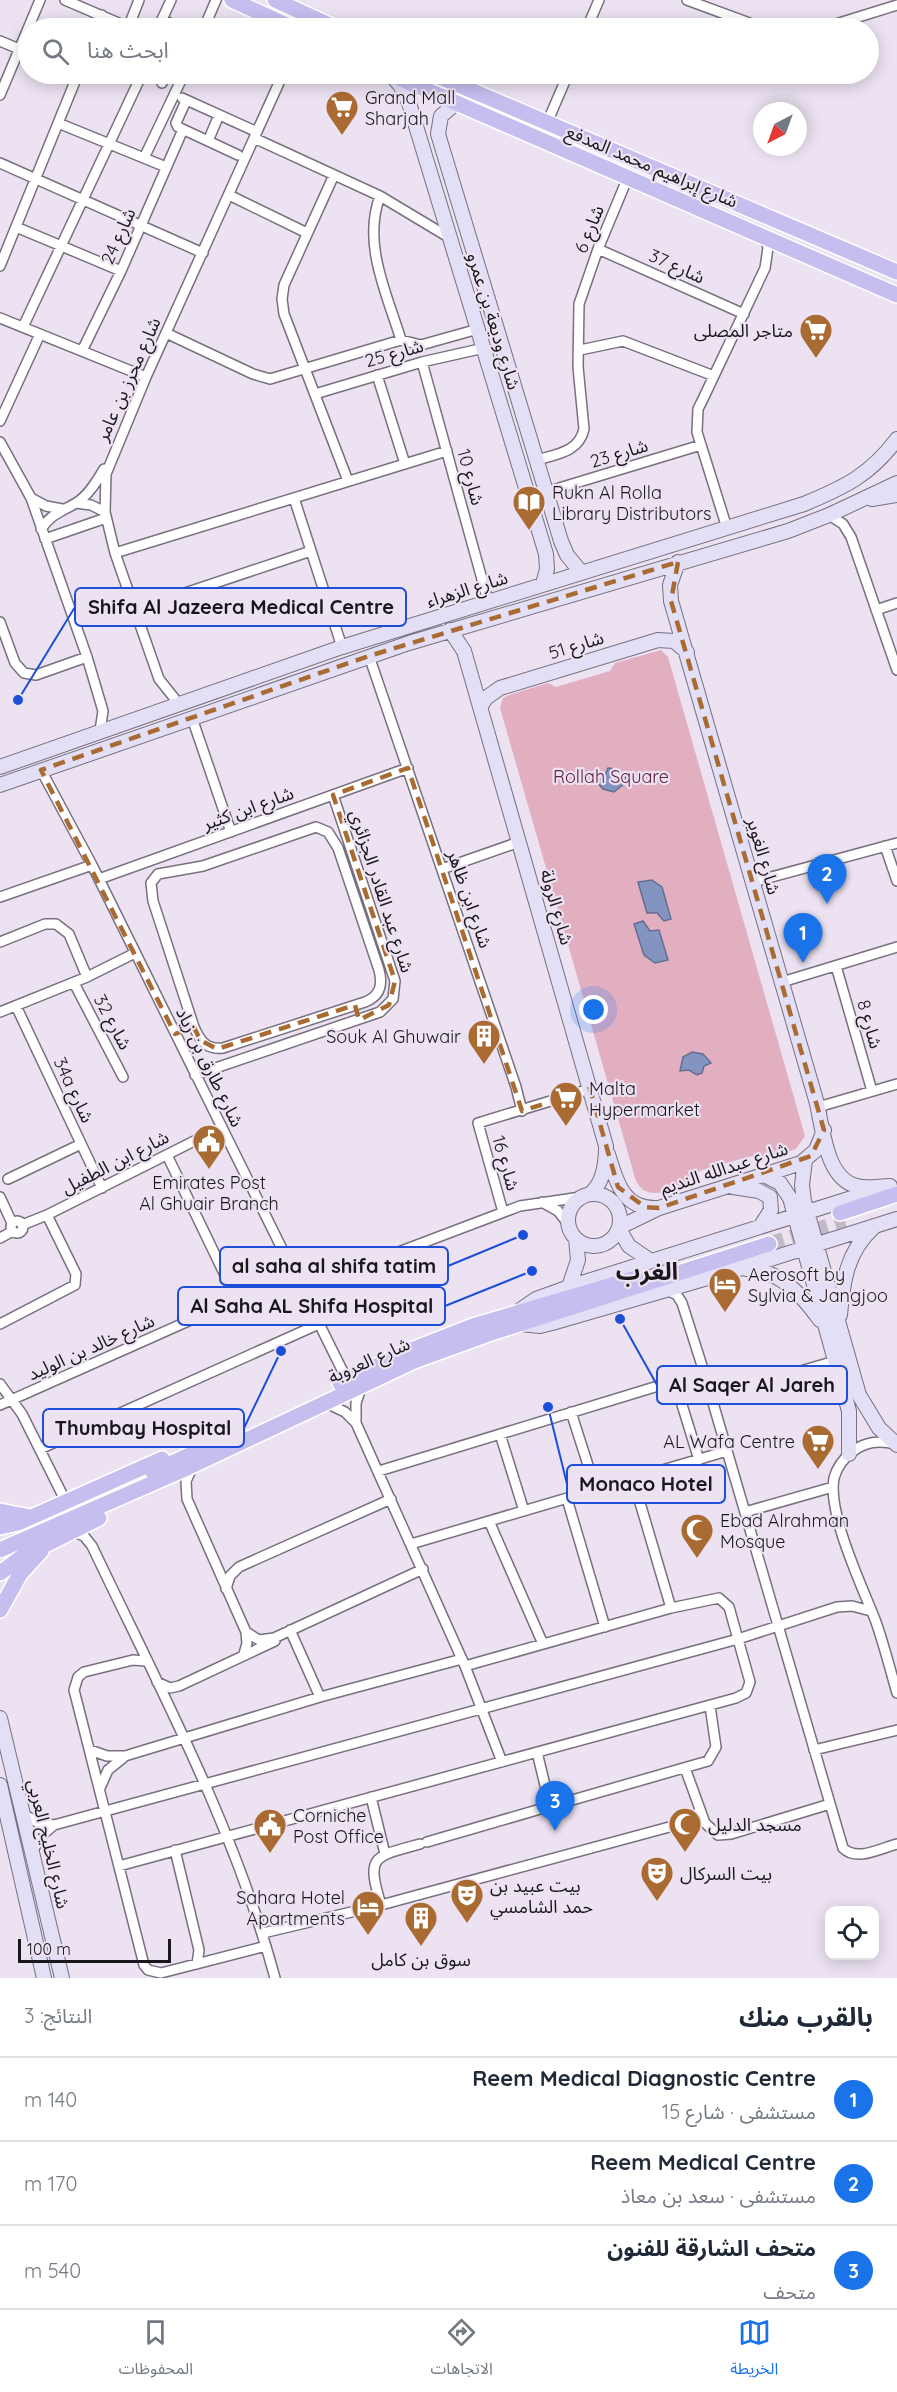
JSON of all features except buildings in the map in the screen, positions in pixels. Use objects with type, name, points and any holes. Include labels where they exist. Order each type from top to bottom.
[{"type":"main road","points":[[232,0],[271,18]]},
{"type":"main road","points":[[275,0],[314,18]]},
{"type":"main road","name":"شارع إبراهيم محمد المدفع","points":[[412,84],[897,295]]},
{"type":"main road","name":"شارع إبراهيم محمد المدفع","points":[[456,84],[897,272]]},
{"type":"main road","points":[[552,144],[567,144],[611,161],[616,157],[615,152]]},
{"type":"main road","points":[[895,1188],[842,1217],[897,1205]]},
{"type":"main road","name":"شارع العروبة","points":[[188,1464],[346,1380],[430,1342],[519,1318],[766,1236]]},
{"type":"main road","name":"شارع العروبة","points":[[0,1550],[19,1537],[188,1464],[363,1384],[519,1318]]},
{"type":"main road","points":[[0,1527],[66,1502],[149,1463],[166,1458],[188,1464]]},
{"type":"main road","points":[[0,1573],[23,1556],[149,1494],[188,1464]]},
{"type":"main road","points":[[0,1511],[30,1517]]},
{"type":"main road","name":"شارع العروبة","points":[[0,1539],[19,1537]]},
{"type":"main road","points":[[0,1610],[20,1574],[52,1542]]},
{"type":"street","points":[[32,18],[40,0]]},
{"type":"street","points":[[65,0],[108,18]]},
{"type":"street","points":[[133,18],[139,0]]},
{"type":"street","points":[[163,18],[171,0]]},
{"type":"street","points":[[208,18],[216,0]]},
{"type":"street","points":[[591,18],[599,0]]},
{"type":"street","points":[[687,0],[736,18]]},
{"type":"street","points":[[855,18],[897,5]]},
{"type":"street","points":[[0,41],[18,49]]},
{"type":"street","points":[[0,95],[18,51]]},
{"type":"street","points":[[0,266],[74,84]]},
{"type":"street","points":[[23,327],[107,143],[137,84]]},
{"type":"street","points":[[144,159],[179,84]]},
{"type":"street","name":"شارع محرز بن عامر","points":[[179,704],[159,679],[134,610],[105,515],[104,487],[109,462],[278,84]]},
{"type":"street","name":"شارع وديعة بن عمرو","points":[[398,84],[408,98],[546,554],[547,569],[543,584]]},
{"type":"street","points":[[547,123],[564,84]]},
{"type":"street","points":[[175,93],[186,101],[219,115],[334,175],[380,196],[450,238]]},
{"type":"street","points":[[186,101],[177,126],[238,155]]},
{"type":"street","name":"شارع وديعة بن عمرو","points":[[455,104],[443,112],[437,129],[564,548],[585,571]]},
{"type":"street","points":[[208,141],[219,115]]},
{"type":"street","points":[[58,123],[166,168]]},
{"type":"street","name":"شارع 24","points":[[82,351],[121,271],[180,134]]},
{"type":"street","points":[[0,163],[203,253]]},
{"type":"street","points":[[334,175],[286,279],[282,299],[284,314],[348,481]]},
{"type":"street","points":[[432,178],[438,175],[444,177],[452,200],[461,209]]},
{"type":"street","name":"شارع 6","points":[[580,350],[581,293],[628,177]]},
{"type":"street","points":[[230,195],[308,233]]},
{"type":"street","points":[[380,196],[373,219],[373,247],[401,340]]},
{"type":"street","points":[[16,226],[121,271]]},
{"type":"street","points":[[727,528],[697,432],[698,410],[767,262],[768,248],[764,236]]},
{"type":"street","name":"شارع 37","points":[[598,249],[744,314]]},
{"type":"street","points":[[0,318],[146,377]]},
{"type":"street","points":[[166,333],[258,377],[276,379],[401,340],[421,345],[478,329]]},
{"type":"street","points":[[0,421],[40,334]]},
{"type":"street","points":[[537,460],[573,448],[582,436],[584,429],[578,367],[580,350],[623,341],[714,376]]},
{"type":"street","name":"شارع 25","points":[[315,394],[422,362],[484,348]]},
{"type":"street","name":"شارع 10","points":[[422,362],[488,601]]},
{"type":"street","points":[[377,375],[405,464]]},
{"type":"street","name":"شارع الزهراء","points":[[0,767],[342,647],[804,504],[852,483],[876,465],[897,439]]},
{"type":"street","points":[[0,442],[31,498],[87,657],[103,711],[100,732]]},
{"type":"street","name":"شارع 23","points":[[546,492],[701,445]]},
{"type":"street","points":[[115,553],[447,451]]},
{"type":"street","points":[[518,461],[532,484],[542,513],[548,518],[554,517]]},
{"type":"street","points":[[41,529],[50,517],[76,503],[94,485],[109,462]]},
{"type":"street","name":"شارع الزهراء","points":[[0,785],[369,656],[543,602],[788,531],[829,515],[897,483]]},
{"type":"street","points":[[861,500],[897,495]]},
{"type":"street","points":[[31,498],[46,506],[62,509]]},
{"type":"street","points":[[294,498],[342,647]]},
{"type":"street","points":[[76,503],[91,505],[105,515]]},
{"type":"street","points":[[45,539],[105,515]]},
{"type":"street","points":[[829,515],[848,530],[897,670]]},
{"type":"street","points":[[134,610],[311,551]]},
{"type":"street","name":"شارع الغوير","points":[[678,562],[671,577],[670,593],[687,652],[702,723],[736,840],[753,882],[753,901],[773,968],[782,982],[790,1029],[818,1107],[832,1163],[844,1181],[858,1187],[895,1188]]},
{"type":"street","points":[[543,602],[557,592],[587,581],[590,575],[585,571]]},
{"type":"street","points":[[876,610],[897,603]]},
{"type":"street","points":[[0,622],[15,663],[24,673],[36,675],[87,657]]},
{"type":"street","name":"شارع الرولة","points":[[450,630],[464,651],[606,1146],[602,1176],[595,1190],[586,1196]]},
{"type":"street","name":"شارع 51","points":[[480,707],[491,694],[500,688],[657,639],[674,641],[687,652]]},
{"type":"street","name":"شارع ابن ظاهر","points":[[369,656],[516,1087],[522,1111]]},
{"type":"street","points":[[192,718],[231,832]]},
{"type":"street","name":"شارع ابن كثير","points":[[99,879],[408,768]]},
{"type":"street","name":"شارع طارق بن زياد","points":[[41,770],[92,865],[346,1380]]},
{"type":"street","name":"شارع عبد القادر الجزائري","points":[[195,1075],[359,1020],[384,1010],[393,999],[396,987],[333,795]]},
{"type":"street","points":[[316,827],[328,832],[338,848],[381,977],[378,993],[372,999],[224,1048],[210,1048],[194,1027],[150,888],[158,874],[176,871],[202,866],[316,827]]},
{"type":"street","points":[[442,869],[519,842]]},
{"type":"street","points":[[338,848],[349,843]]},
{"type":"street","points":[[753,882],[897,843]]},
{"type":"street","points":[[885,846],[897,881]]},
{"type":"street","points":[[168,854],[176,871]]},
{"type":"street","points":[[0,897],[92,865]]},
{"type":"street","points":[[0,942],[45,924],[56,924],[69,934],[87,977]]},
{"type":"street","points":[[782,982],[897,947]]},
{"type":"street","points":[[0,1012],[87,977],[135,953]]},
{"type":"street","name":"شارع 8","points":[[836,966],[872,1091]]},
{"type":"street","name":"شارع 32","points":[[74,982],[123,1077]]},
{"type":"street","points":[[355,1005],[359,1020]]},
{"type":"street","name":"34a شارع","points":[[16,1006],[102,1188]]},
{"type":"street","points":[[175,1034],[194,1027]]},
{"type":"street","points":[[818,1107],[897,1084]]},
{"type":"street","points":[[522,1111],[590,1089]]},
{"type":"street","name":"شارع 16","points":[[503,1212],[478,1124],[522,1111]]},
{"type":"street","name":"شارع ابن الطفيل","points":[[0,1238],[16,1226],[47,1215],[222,1127]]},
{"type":"street","name":"شارع عبدالله النديم","points":[[620,1228],[659,1208],[805,1160],[820,1144],[824,1130]]},
{"type":"street","points":[[8,1179],[81,1144]]},
{"type":"street","points":[[606,1146],[622,1193],[638,1205],[659,1208]]},
{"type":"street","points":[[166,1155],[237,1300]]},
{"type":"street","points":[[801,1214],[805,1160]]},
{"type":"street","points":[[764,1175],[784,1188],[801,1214],[832,1325],[864,1406],[879,1428],[897,1445]]},
{"type":"street","points":[[728,1186],[759,1191],[770,1197],[771,1210],[766,1236]]},
{"type":"street","points":[[895,1188],[801,1214],[766,1236],[651,1261],[569,1287],[536,1299],[519,1318],[546,1325],[742,1269],[897,1219]]},
{"type":"street","points":[[569,1225],[572,1206],[586,1196]]},
{"type":"street","points":[[301,1289],[503,1212],[540,1202],[605,1196],[616,1205],[621,1220],[616,1235],[604,1245],[589,1246],[576,1239]]},
{"type":"street","points":[[0,1197],[16,1226]]},
{"type":"street","points":[[540,1202],[558,1211],[576,1239],[578,1260],[569,1287]]},
{"type":"street","points":[[0,1324],[75,1285],[76,1274],[47,1215]]},
{"type":"street","points":[[849,1454],[849,1411],[835,1361],[832,1325],[849,1260],[861,1241],[876,1225]]},
{"type":"street","points":[[620,1228],[629,1246],[651,1261]]},
{"type":"street","points":[[742,1269],[763,1271],[786,1282],[832,1325]]},
{"type":"street","name":"شارع خالد بن الوليد","points":[[0,1405],[294,1274]]},
{"type":"street","points":[[669,1291],[677,1295],[682,1302],[704,1372],[841,1844],[850,1854],[859,1855],[897,1844]]},
{"type":"street","points":[[40,1449],[319,1324]]},
{"type":"street","points":[[711,1397],[835,1361]]},
{"type":"street","points":[[379,1471],[704,1372]]},
{"type":"street","points":[[675,1382],[699,1460]]},
{"type":"street","points":[[0,1384],[12,1400],[40,1449],[66,1502]]},
{"type":"street","points":[[356,1423],[356,1403],[363,1384]]},
{"type":"street","points":[[324,1402],[345,1412],[356,1423],[464,1662],[502,1762]]},
{"type":"street","points":[[571,1413],[596,1490]]},
{"type":"street","points":[[500,1434],[524,1511]]},
{"type":"street","points":[[897,1445],[872,1442],[849,1454],[840,1465],[833,1486],[846,1543],[897,1693]]},
{"type":"street","points":[[411,1544],[727,1451]]},
{"type":"street","points":[[188,1464],[189,1472],[185,1490],[246,1632],[247,1643],[244,1654]]},
{"type":"street","points":[[633,1479],[671,1608]]},
{"type":"street","points":[[746,1516],[833,1486]]},
{"type":"street","points":[[567,1498],[605,1627]]},
{"type":"street","points":[[226,1589],[230,1576],[239,1567],[392,1499]]},
{"type":"street","points":[[489,1521],[543,1644]]},
{"type":"street","points":[[72,1531],[84,1536],[92,1546],[170,1707],[227,1836],[263,1933],[274,1978]]},
{"type":"street","points":[[214,1562],[226,1567],[239,1567]]},
{"type":"street","points":[[157,1682],[174,1688],[244,1654],[261,1650],[290,1630],[423,1569]]},
{"type":"street","points":[[90,1750],[107,1756],[125,1756],[320,1697],[543,1644],[671,1608],[714,1599],[723,1600],[729,1607],[738,1639],[749,1688],[742,1696],[119,1866]]},
{"type":"street","points":[[23,1814],[38,1822],[54,1825],[738,1639],[837,1607],[852,1606],[871,1611]]},
{"type":"street","points":[[290,1630],[320,1697]]},
{"type":"street","points":[[246,1632],[259,1640],[281,1635]]},
{"type":"street","points":[[146,1661],[128,1660],[91,1669],[78,1677],[74,1690],[144,1965],[148,1970],[161,1973],[266,1946]]},
{"type":"street","points":[[170,1707],[174,1688]]},
{"type":"street","points":[[381,1905],[373,1869],[377,1859],[385,1854],[708,1761],[716,1747],[710,1706]]},
{"type":"street","name":"شارع الخليج العربي","points":[[0,1718],[62,1978]]},
{"type":"street","points":[[814,1750],[897,1730]]},
{"type":"street","points":[[537,1752],[543,1808]]},
{"type":"street","points":[[99,1791],[108,1770],[125,1756]]},
{"type":"street","points":[[685,1768],[708,1828],[718,1835],[724,1836],[830,1804]]},
{"type":"street","name":"شارع الخليج العربي","points":[[1,1790],[42,1976]]},
{"type":"street","points":[[371,1797],[385,1854]]},
{"type":"street","points":[[263,1933],[381,1905],[684,1823],[694,1818],[700,1810]]},
{"type":"street","points":[[32,1851],[41,1836],[54,1825]]},
{"type":"street","points":[[176,1850],[199,1950],[197,1964]]},
{"type":"street","points":[[18,1862],[33,1905],[39,1908],[45,1907]]},
{"type":"highlighted area","points":[[678,562],[671,601],[824,1130],[811,1156],[659,1208],[645,1207],[618,1187],[590,1089],[522,1111],[408,768],[333,795],[395,981],[389,1005],[359,1020],[355,1005],[217,1049],[200,1040],[194,1027],[175,1034],[41,770],[369,656]]},
{"type":"green space","name":"Rollah Square","points":[[661,650],[668,657],[805,1136],[796,1149],[759,1161],[751,1156],[696,1172],[689,1184],[653,1193],[641,1188],[636,1181],[500,708],[503,698],[509,695],[548,683],[556,687],[610,671],[615,663]]},
{"type":"water","points":[[608,768],[615,769],[619,774],[626,772],[625,783],[614,792],[603,789],[596,781],[604,778]]},
{"type":"water","points":[[652,880],[662,887],[671,919],[664,921],[657,913],[647,913],[638,882]]},
{"type":"water","points":[[643,921],[650,931],[659,930],[668,960],[655,963],[644,955],[634,924]]},
{"type":"water","points":[[692,1052],[703,1054],[711,1063],[704,1066],[702,1073],[697,1075],[689,1070],[680,1071],[683,1057]]},
{"type":"tunnel","points":[[769,1244],[845,1221]]},
{"type":"place","name":"Grand Mall Sharjah","points":[[342,136]]},
{"type":"place","name":"متاجر المصلى","points":[[816,359]]},
{"type":"place","name":"Rukn Al Rolla Library Distributors","points":[[529,531]]},
{"type":"place","name":"Shifa Al Jazeera Medical Centre","points":[[18,700]]},
{"type":"place","name":"Reem Medical Centre","points":[[827,904]]},
{"type":"place","name":"Reem Medical Diagnostic Centre","points":[[803,963]]},
{"type":"place","name":"Souk Al Ghuwair","points":[[484,1065]]},
{"type":"place","name":"Malta Hypermarket","points":[[566,1127]]},
{"type":"place","name":"Emirates Post Al Ghuair Branch","points":[[209,1170]]},
{"type":"place","name":"al saha al shifa tatim","points":[[523,1235]]},
{"type":"place","name":"Al Saha AL Shifa Hospital","points":[[532,1271]]},
{"type":"place","name":"Aerosoft by Sylvia & Jangjoo","points":[[725,1313]]},
{"type":"place","name":"Al Saqer Al Jareh","points":[[620,1319]]},
{"type":"place","name":"Thumbay Hospital","points":[[281,1351]]},
{"type":"place","name":"Monaco Hotel","points":[[548,1407]]},
{"type":"place","name":"AL Wafa Centre","points":[[818,1470]]},
{"type":"place","name":"Ebad Alrahman Mosque","points":[[697,1559]]},
{"type":"place","name":"متحف الشارقة للفنون","points":[[555,1831]]},
{"type":"place","name":"مسجد الدليل","points":[[685,1853]]},
{"type":"place","name":"Corniche Post Office","points":[[270,1854]]},
{"type":"place","name":"بيت السركال","points":[[657,1902]]},
{"type":"place","name":"بيت عبيد بن حمد الشامسي","points":[[467,1924]]},
{"type":"place","name":"Sahara Hotel Apartments","points":[[368,1936]]},
{"type":"place","name":"سوق بن كامل","points":[[421,1947]]},
{"type":"district","name":"الغرب","points":[[647,1271]]}]
